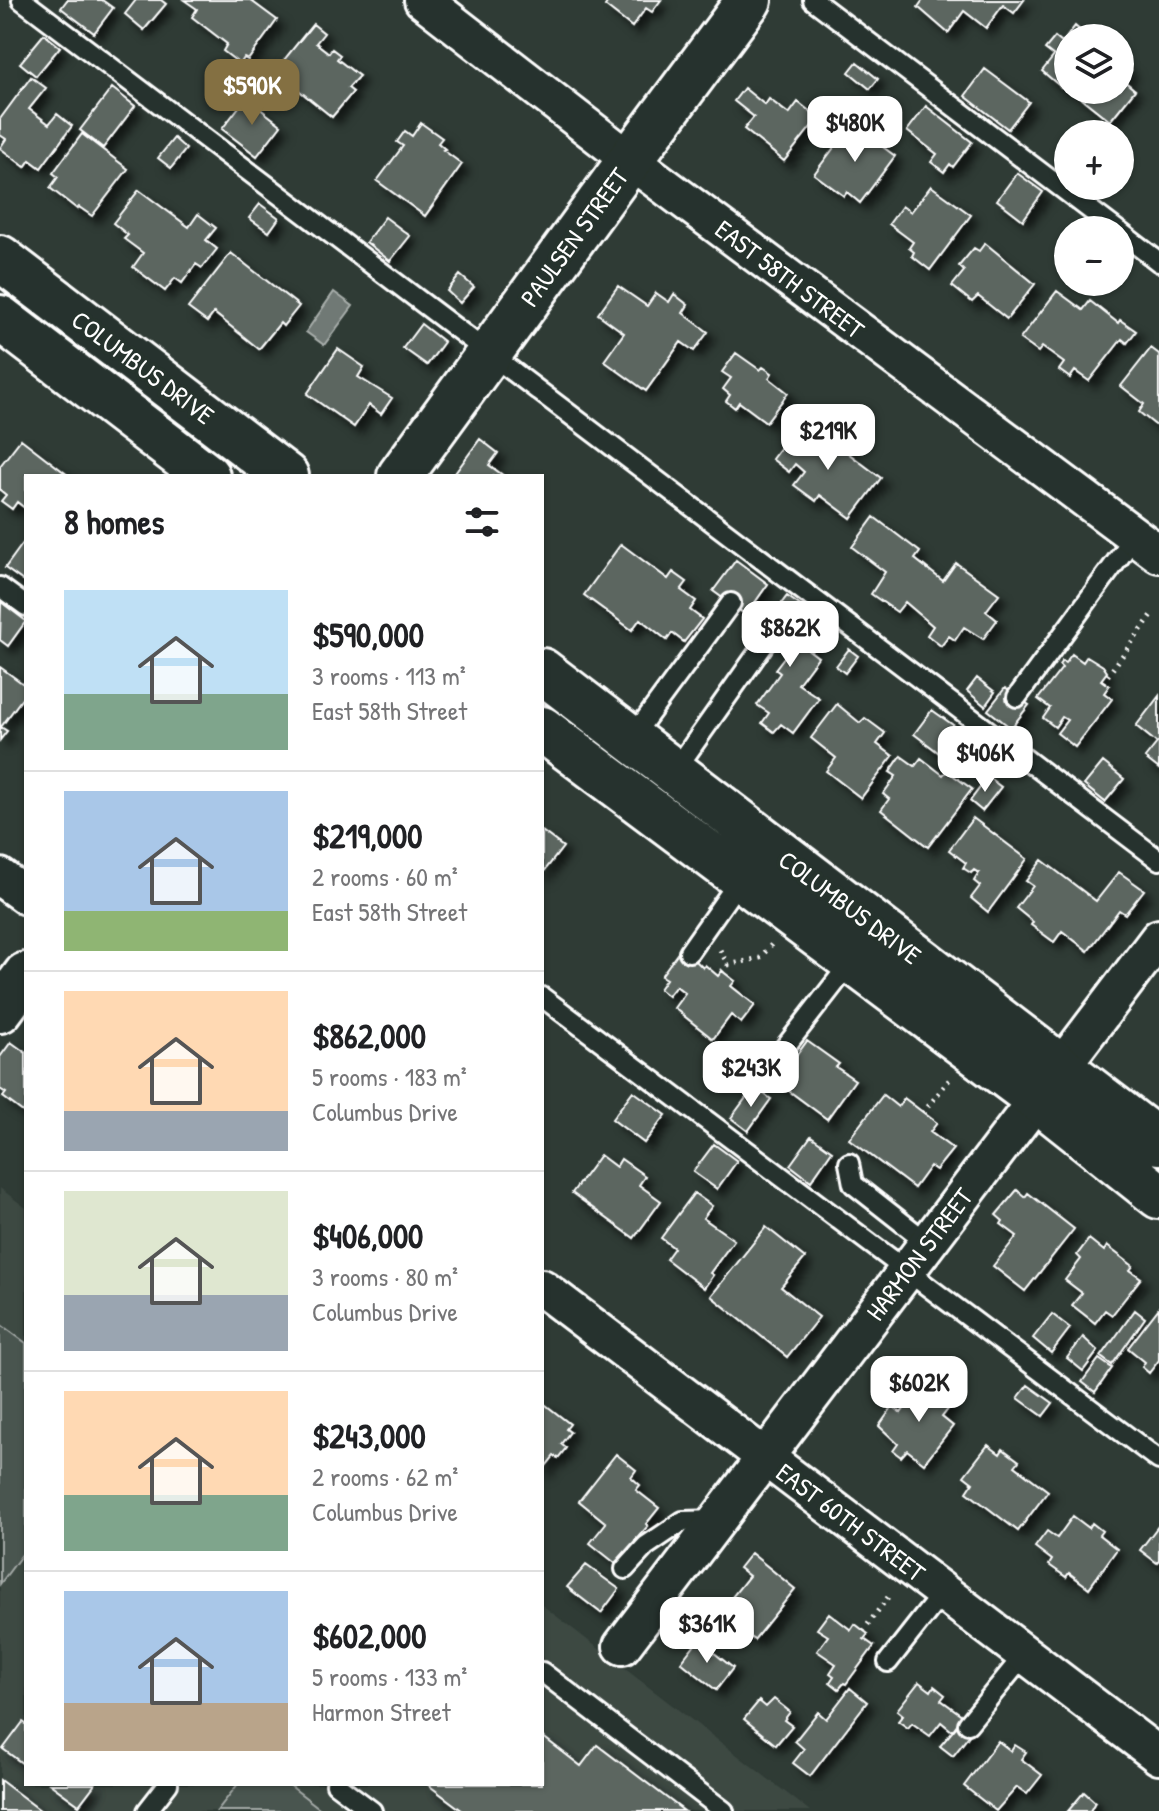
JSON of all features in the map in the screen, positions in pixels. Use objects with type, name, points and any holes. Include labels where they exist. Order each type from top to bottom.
[{"type":"street","name":"EAST 58TH STREET","points":[[423,0],[630,160],[1147,545]]},
{"type":"street","name":"PAULSEN STREET","points":[[401,474],[749,0]]},
{"type":"street","name":"COLUMBUS DRIVE","points":[[0,258],[283,474]]},
{"type":"street","name":"COLUMBUS DRIVE","points":[[0,318],[204,474]]},
{"type":"street","name":"COLUMBUS DRIVE","points":[[544,673],[674,772],[1049,1083],[1159,1196]]},
{"type":"street","name":"COLUMBUS DRIVE","points":[[544,730],[852,961],[1049,1083],[1159,1142]]},
{"type":"street","points":[[0,877],[24,895]]},
{"type":"street","name":"HARMON STREET","points":[[622,1646],[1159,938]]},
{"type":"street","points":[[0,1010],[24,978]]},
{"type":"street","name":"EAST 60TH STREET","points":[[544,1290],[1159,1756]]},
{"type":"lane","points":[[22,0],[1159,860]]},
{"type":"lane","points":[[813,0],[1098,216]]},
{"type":"lane","points":[[1134,243],[1159,262]]},
{"type":"lane","points":[[1017,697],[1147,545]]},
{"type":"lane","points":[[0,587],[24,605]]},
{"type":"lane","points":[[631,739],[731,603]]},
{"type":"lane","points":[[674,772],[772,633]]},
{"type":"lane","points":[[689,952],[741,878]]},
{"type":"lane","points":[[754,1087],[852,961]]},
{"type":"lane","points":[[544,999],[1159,1460]]},
{"type":"lane","points":[[849,1163],[853,1184],[928,1243]]},
{"type":"lane","points":[[625,1569],[646,1546],[683,1521],[717,1520]]},
{"type":"lane","points":[[888,1662],[943,1592]]},
{"type":"lane","points":[[968,1724],[1025,1654]]},
{"type":"lane","points":[[544,1674],[724,1811]]},
{"type":"lane","points":[[147,1811],[166,1786]]},
{"type":"lane","points":[[339,1786],[372,1811]]},
{"type":"path","points":[[1103,682],[1152,615]]},
{"type":"path","points":[[728,965],[760,958],[793,917]]},
{"type":"path","points":[[863,1631],[911,1567]]},
{"type":"shaded area","points":[[334,292],[353,306],[324,345],[306,332]]},
{"type":"shaded area","points":[[0,1188],[24,1206],[24,1786],[544,1786],[544,1607],[810,1811],[0,1811]]},
{"type":"shaded area","points":[[0,1324],[24,1342],[24,1552],[0,1584]]},
{"type":"shaded area","points":[[236,1786],[291,1786],[323,1811],[217,1811]]},
{"type":"building","points":[[67,0],[102,0],[113,8],[94,33],[61,8]]},
{"type":"building","points":[[136,0],[161,0],[166,4],[144,30],[125,14]]},
{"type":"building","points":[[184,0],[250,0],[277,20],[248,60],[244,58],[240,64],[223,51],[227,44],[192,17],[197,9]]},
{"type":"building","points":[[609,0],[661,0],[652,12],[646,8],[632,27],[605,6]]},
{"type":"building","points":[[923,0],[1024,0],[1014,13],[1003,5],[986,28],[964,11],[948,33],[918,7]]},
{"type":"building","points":[[313,24],[324,33],[316,43],[329,53],[332,49],[340,55],[337,59],[359,76],[348,88],[353,92],[332,117],[275,71]]},
{"type":"building","points":[[44,34],[60,47],[36,76],[20,63]]},
{"type":"building","points":[[1054,38],[1054,56],[1045,49]]},
{"type":"building","points":[[1054,56],[1054,81],[1042,71]]},
{"type":"building","points":[[857,62],[878,79],[870,89],[849,72]]},
{"type":"building","points":[[985,69],[1029,102],[1008,129],[965,96]]},
{"type":"building","points":[[31,77],[46,88],[29,109],[49,124],[57,114],[72,126],[41,168],[30,160],[25,167],[0,148],[6,139],[0,135],[0,119]]},
{"type":"building","points":[[112,88],[135,106],[103,148],[80,130]]},
{"type":"building","points":[[744,88],[765,105],[769,99],[789,114],[798,102],[818,118],[784,161],[744,129],[754,117],[734,101]]},
{"type":"building","points":[[246,98],[281,125],[257,156],[222,129]]},
{"type":"building","points":[[1089,104],[1124,104],[1109,120]]},
{"type":"building","points":[[926,106],[972,142],[953,167],[950,164],[944,172],[931,162],[937,154],[907,131]]},
{"type":"building","points":[[421,123],[442,138],[438,143],[443,150],[462,164],[425,216],[377,181],[403,146],[397,142],[405,131],[412,136]]},
{"type":"building","points":[[852,124],[895,156],[860,203],[847,192],[844,196],[814,174]]},
{"type":"building","points":[[82,134],[128,169],[92,216],[79,207],[77,209],[50,188],[58,177],[53,173]]},
{"type":"building","points":[[174,138],[186,149],[171,168],[158,158]]},
{"type":"building","points":[[1017,173],[1043,192],[1023,220],[997,200]]},
{"type":"building","points":[[931,186],[971,215],[930,270],[912,256],[914,252],[909,248],[913,242],[889,224],[902,206],[911,212]]},
{"type":"building","points":[[139,190],[189,227],[198,214],[216,228],[206,240],[217,249],[202,268],[196,264],[182,283],[175,278],[165,291],[133,267],[143,253],[124,239],[128,235],[113,223]]},
{"type":"building","points":[[260,204],[279,218],[269,232],[249,218]]},
{"type":"building","points":[[385,217],[410,236],[390,261],[366,242]]},
{"type":"building","points":[[985,243],[1035,284],[1007,319],[978,296],[972,302],[952,286],[964,271],[959,266],[974,248],[979,251]]},
{"type":"building","points":[[231,253],[299,306],[259,349],[214,313],[207,322],[188,308]]},
{"type":"building","points":[[460,275],[474,287],[460,303],[447,291]]},
{"type":"building","points":[[618,286],[647,306],[656,293],[669,302],[674,294],[688,305],[683,313],[708,332],[694,351],[681,342],[646,391],[604,361],[624,333],[598,314]]},
{"type":"building","points":[[1054,295],[1064,296],[1083,310],[1090,301],[1118,323],[1120,320],[1136,331],[1127,343],[1122,339],[1089,381],[1075,371],[1070,378],[1059,370],[1064,363],[1042,347],[1038,352],[1020,339]]},
{"type":"building","points":[[421,324],[444,342],[427,365],[403,348]]},
{"type":"building","points":[[1151,348],[1159,354],[1159,428],[1139,412],[1144,404],[1121,386]]},
{"type":"building","points":[[338,349],[364,367],[358,377],[392,398],[381,414],[369,405],[354,427],[307,394]]},
{"type":"building","points":[[736,353],[760,370],[763,367],[772,373],[769,378],[788,393],[766,422],[739,402],[735,408],[726,401],[730,395],[723,389],[731,378],[722,372]]},
{"type":"building","points":[[795,429],[820,448],[828,438],[881,478],[851,518],[820,495],[816,501],[794,485],[804,472],[795,464],[789,472],[772,459]]},
{"type":"building","points":[[21,439],[66,474],[24,474],[24,507],[17,502],[12,509],[1,501],[6,495],[0,490],[0,466]]},
{"type":"building","points":[[480,439],[498,453],[489,465],[501,474],[454,474]]},
{"type":"building","points":[[874,517],[920,552],[915,559],[943,581],[956,563],[999,594],[986,611],[997,620],[983,639],[964,627],[955,640],[949,636],[941,646],[927,635],[933,626],[905,602],[897,612],[871,594],[885,572],[852,547]]},
{"type":"building","points":[[24,542],[24,582],[5,568]]},
{"type":"building","points":[[621,544],[668,579],[673,572],[687,582],[681,590],[696,601],[690,610],[702,619],[684,642],[672,633],[667,640],[640,619],[632,630],[584,595]]},
{"type":"building","points":[[736,560],[768,584],[746,615],[713,591]]},
{"type":"building","points":[[787,596],[817,618],[805,634],[812,640],[806,648],[818,657],[798,684],[819,698],[793,733],[781,724],[774,732],[762,723],[769,713],[757,705],[780,673],[775,669],[788,652],[784,649],[788,644],[764,627]]},
{"type":"building","points":[[1,602],[24,619],[24,624],[8,646],[0,640]]},
{"type":"building","points":[[849,649],[858,656],[845,673],[836,666]]},
{"type":"building","points":[[1072,654],[1083,662],[1087,656],[1103,666],[1107,672],[1101,680],[1109,686],[1104,693],[1112,699],[1075,747],[1057,733],[1067,720],[1062,717],[1055,727],[1043,718],[1050,708],[1038,699],[1062,668],[1059,665],[1062,661],[1065,663]]},
{"type":"building","points":[[0,667],[24,685],[24,696],[1,727],[7,731],[0,740]]},
{"type":"building","points":[[977,678],[995,692],[985,706],[967,691]]},
{"type":"building","points":[[1005,688],[1029,705],[1011,728],[988,710]]},
{"type":"building","points":[[1159,696],[1159,769],[1145,758],[1157,743],[1136,726]]},
{"type":"building","points":[[837,704],[860,723],[865,718],[885,733],[877,744],[893,756],[861,798],[826,771],[836,758],[811,738]]},
{"type":"building","points":[[932,710],[960,730],[942,755],[914,734]]},
{"type":"building","points":[[901,756],[915,766],[921,758],[943,775],[947,771],[972,789],[928,847],[881,810],[889,799],[883,794],[896,776],[890,772]]},
{"type":"building","points":[[1103,762],[1124,779],[1105,802],[1084,785]]},
{"type":"building","points":[[988,777],[1001,787],[982,811],[970,801]]},
{"type":"building","points":[[973,818],[1027,859],[988,912],[971,898],[980,886],[974,881],[979,873],[963,868],[966,863],[949,850]]},
{"type":"building","points":[[544,833],[563,847],[544,871]]},
{"type":"building","points":[[1042,860],[1096,901],[1119,872],[1144,890],[1125,914],[1119,910],[1088,951],[1062,931],[1054,942],[1031,925],[1033,922],[1016,908],[1033,886],[1026,881]]},
{"type":"building","points":[[682,947],[703,968],[705,965],[718,976],[722,971],[735,981],[731,986],[755,1005],[741,1023],[731,1015],[713,1039],[674,1008],[685,993],[676,986],[668,996],[659,989],[666,979],[661,976]]},
{"type":"building","points":[[807,1041],[855,1080],[827,1119],[777,1082]]},
{"type":"building","points":[[11,1042],[24,1052],[23,1112],[3,1097],[6,1093],[0,1089],[0,1057]]},
{"type":"building","points":[[754,1087],[771,1099],[748,1131],[731,1118]]},
{"type":"building","points":[[633,1091],[666,1115],[644,1143],[612,1119]]},
{"type":"building","points":[[883,1095],[898,1107],[904,1098],[937,1123],[930,1132],[953,1149],[936,1170],[930,1166],[914,1188],[849,1139]]},
{"type":"building","points":[[811,1136],[832,1151],[811,1181],[790,1165]]},
{"type":"building","points":[[714,1144],[737,1161],[717,1189],[693,1172]]},
{"type":"building","points":[[600,1155],[616,1167],[621,1159],[645,1176],[639,1185],[661,1201],[634,1238],[572,1193]]},
{"type":"building","points":[[1017,1190],[1025,1197],[1028,1193],[1074,1229],[1025,1291],[993,1266],[1017,1236],[1001,1224],[1003,1221],[996,1215]]},
{"type":"building","points":[[694,1193],[712,1206],[703,1218],[734,1240],[710,1273],[713,1275],[704,1288],[666,1259],[674,1248],[661,1238]]},
{"type":"building","points":[[766,1227],[805,1258],[781,1287],[819,1317],[787,1357],[711,1296]]},
{"type":"building","points":[[1089,1239],[1104,1251],[1107,1246],[1133,1266],[1130,1270],[1141,1278],[1112,1315],[1105,1310],[1095,1323],[1072,1305],[1082,1293],[1065,1280],[1081,1259],[1077,1255]]},
{"type":"building","points":[[1159,1308],[1159,1360],[1149,1373],[1142,1367],[1145,1362],[1128,1348]]},
{"type":"building","points":[[1135,1310],[1145,1318],[1112,1365],[1101,1357]]},
{"type":"building","points":[[1052,1314],[1070,1328],[1051,1353],[1033,1338]]},
{"type":"building","points":[[1083,1337],[1098,1351],[1083,1371],[1067,1358]]},
{"type":"building","points":[[1099,1359],[1112,1368],[1095,1392],[1082,1382]]},
{"type":"building","points":[[924,1383],[952,1404],[942,1417],[953,1426],[924,1463],[907,1450],[901,1457],[893,1451],[898,1444],[879,1426],[893,1406],[901,1413]]},
{"type":"building","points":[[1028,1385],[1053,1403],[1043,1416],[1018,1398]]},
{"type":"building","points":[[544,1404],[570,1424],[566,1429],[570,1432],[561,1444],[566,1448],[558,1458],[554,1456],[544,1468]]},
{"type":"building","points":[[988,1445],[1000,1454],[1003,1449],[1019,1461],[1015,1466],[1048,1491],[1018,1531],[967,1492],[973,1483],[964,1476]]},
{"type":"building","points":[[616,1454],[636,1470],[631,1477],[640,1485],[636,1490],[659,1508],[646,1524],[648,1526],[615,1563],[590,1543],[606,1523],[579,1501]]},
{"type":"building","points":[[1073,1516],[1089,1528],[1092,1523],[1102,1531],[1099,1535],[1117,1549],[1089,1588],[1069,1573],[1066,1577],[1049,1565],[1052,1560],[1035,1547],[1047,1531],[1057,1538]]},
{"type":"building","points":[[1159,1525],[1159,1561],[1157,1563],[1140,1550]]},
{"type":"building","points":[[751,1553],[795,1589],[754,1640],[740,1630],[749,1619],[728,1602],[749,1576],[739,1568]]},
{"type":"building","points":[[586,1565],[619,1589],[601,1613],[567,1587]]},
{"type":"building","points":[[829,1613],[851,1630],[855,1624],[868,1634],[864,1639],[874,1646],[839,1689],[830,1682],[834,1676],[830,1673],[836,1664],[817,1651],[828,1636],[817,1629]]},
{"type":"building","points":[[698,1640],[733,1668],[716,1690],[681,1662]]},
{"type":"building","points":[[919,1682],[931,1691],[934,1686],[945,1695],[941,1700],[963,1716],[952,1731],[941,1722],[930,1736],[912,1723],[908,1728],[898,1721],[903,1715],[897,1710]]},
{"type":"building","points":[[850,1688],[867,1702],[810,1776],[793,1763],[804,1749],[795,1741],[818,1712],[826,1719]]},
{"type":"building","points":[[774,1699],[790,1712],[784,1720],[792,1726],[776,1745],[744,1719],[759,1701],[766,1707]]},
{"type":"building","points":[[962,1720],[974,1729],[953,1756],[940,1746]]},
{"type":"building","points":[[23,1722],[24,1723],[24,1765],[3,1749]]},
{"type":"building","points":[[544,1738],[581,1766],[597,1745],[684,1811],[463,1811],[430,1786],[544,1786]]},
{"type":"building","points":[[998,1741],[1011,1751],[1015,1745],[1026,1752],[1021,1759],[1042,1775],[1027,1794],[1017,1787],[996,1811],[964,1786]]},
{"type":"building","points":[[0,1780],[41,1811],[0,1811]]},
{"type":"building","points":[[53,1786],[93,1786],[79,1805]]},
{"type":"building","points":[[1084,1792],[1095,1802],[1090,1811],[1068,1811]]}]
